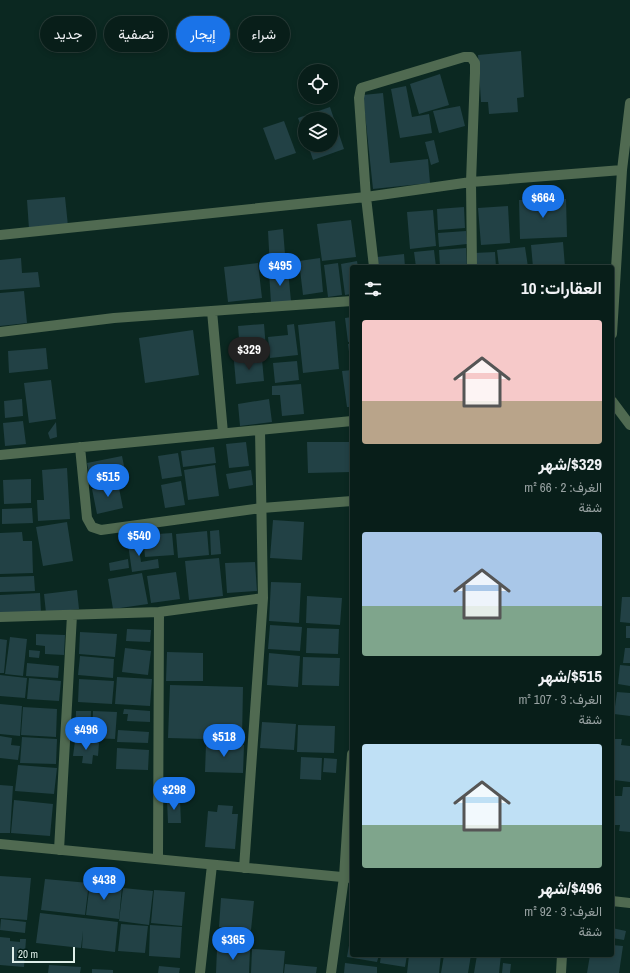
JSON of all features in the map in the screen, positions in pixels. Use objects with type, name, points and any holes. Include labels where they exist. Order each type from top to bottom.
[{"type":"street","points":[[374,265],[366,197],[359,98],[361,88],[464,57],[471,57],[476,73],[471,182],[472,265]]},
{"type":"street","points":[[614,301],[622,170],[630,103]]},
{"type":"street","points":[[0,235],[366,197],[471,182],[622,170]]},
{"type":"street","points":[[0,332],[114,318],[350,301]]},
{"type":"street","points":[[212,311],[223,433]]},
{"type":"street","points":[[614,404],[630,425]]},
{"type":"street","points":[[0,454],[350,420]]},
{"type":"street","points":[[244,868],[263,598],[260,430]]},
{"type":"street","points":[[80,447],[87,518],[92,526],[101,530],[262,508],[350,501]]},
{"type":"street","points":[[0,617],[158,612],[263,598]]},
{"type":"street","points":[[158,612],[158,859]]},
{"type":"street","points":[[59,850],[72,615]]},
{"type":"street","points":[[331,973],[348,878],[350,816]]},
{"type":"street","points":[[0,844],[348,878]]},
{"type":"street","points":[[200,973],[212,865]]},
{"type":"street","points":[[614,902],[630,903]]},
{"type":"street","points":[[561,973],[562,957]]},
{"type":"building","points":[[521,51],[524,97],[517,98],[518,112],[489,114],[488,102],[481,102],[478,55]]},
{"type":"building","points":[[440,74],[449,105],[419,114],[410,84]]},
{"type":"building","points":[[406,86],[412,117],[429,114],[432,133],[400,138],[391,89]]},
{"type":"building","points":[[383,93],[390,163],[428,159],[430,183],[373,189],[363,95]]},
{"type":"building","points":[[460,106],[465,126],[439,133],[433,111]]},
{"type":"building","points":[[330,107],[332,112],[315,112]]},
{"type":"building","points":[[284,121],[296,153],[275,160],[263,128]]},
{"type":"building","points":[[338,131],[344,149],[338,151]]},
{"type":"building","points":[[434,140],[439,162],[431,165],[425,142]]},
{"type":"building","points":[[310,152],[336,152],[313,160]]},
{"type":"building","points":[[65,197],[68,226],[29,229],[27,200]]},
{"type":"building","points":[[566,199],[567,237],[520,239],[519,200]]},
{"type":"building","points":[[508,206],[510,243],[481,245],[478,208]]},
{"type":"building","points":[[464,207],[465,228],[438,230],[437,209]]},
{"type":"building","points":[[433,210],[436,246],[410,249],[407,212]]},
{"type":"building","points":[[351,220],[356,257],[322,261],[317,224]]},
{"type":"building","points":[[283,229],[286,267],[270,268],[268,231]]},
{"type":"building","points":[[466,231],[467,244],[439,247],[438,233]]},
{"type":"building","points":[[563,242],[565,265],[533,265],[531,245]]},
{"type":"building","points":[[525,247],[528,265],[499,265],[497,250]]},
{"type":"building","points":[[466,248],[467,265],[440,265],[439,250]]},
{"type":"building","points":[[434,250],[436,265],[416,265],[414,252]]},
{"type":"building","points":[[495,252],[496,265],[475,265],[474,253]]},
{"type":"building","points":[[404,254],[405,265],[378,265],[377,257]]},
{"type":"building","points":[[21,258],[22,273],[38,272],[40,287],[0,290],[0,260]]},
{"type":"building","points":[[320,258],[323,292],[303,295],[299,261]]},
{"type":"building","points":[[357,261],[358,265],[350,265],[350,294],[345,295],[341,264]]},
{"type":"building","points":[[258,263],[262,298],[228,302],[224,267]]},
{"type":"building","points":[[338,263],[342,295],[328,297],[324,265]]},
{"type":"building","points":[[288,270],[291,301],[271,303],[269,272]]},
{"type":"building","points":[[24,291],[27,323],[0,326],[0,293]]},
{"type":"building","points":[[350,317],[350,342],[348,342],[345,318]]},
{"type":"building","points":[[335,321],[339,369],[303,373],[298,325]]},
{"type":"building","points":[[264,324],[266,349],[240,351],[238,326]]},
{"type":"building","points":[[294,324],[298,355],[270,358],[268,337],[288,335],[287,325]]},
{"type":"building","points":[[193,330],[199,375],[145,383],[139,338]]},
{"type":"building","points":[[348,344],[350,344],[350,359]]},
{"type":"building","points":[[46,348],[48,369],[9,373],[8,351]]},
{"type":"building","points":[[262,359],[264,381],[236,384],[234,361]]},
{"type":"building","points":[[297,361],[299,380],[275,383],[273,363]]},
{"type":"building","points":[[350,370],[350,407],[347,407],[342,371]]},
{"type":"building","points":[[51,380],[56,419],[29,423],[24,383]]},
{"type":"building","points":[[301,384],[304,414],[282,416],[280,395],[272,395],[272,386]]},
{"type":"building","points":[[22,399],[23,416],[5,418],[4,401]]},
{"type":"building","points":[[269,399],[272,422],[240,426],[238,404]]},
{"type":"building","points":[[23,421],[26,444],[5,446],[3,423]]},
{"type":"building","points":[[56,422],[57,437],[50,439],[48,433]]},
{"type":"building","points":[[246,442],[249,466],[229,468],[226,444]]},
{"type":"building","points":[[307,442],[350,442],[350,472],[308,473]]},
{"type":"building","points":[[214,447],[216,463],[183,467],[181,451]]},
{"type":"building","points":[[178,453],[182,476],[162,479],[158,456]]},
{"type":"building","points":[[122,456],[126,476],[91,483],[87,463]]},
{"type":"building","points":[[215,465],[219,496],[188,500],[184,470]]},
{"type":"building","points":[[67,468],[70,519],[38,521],[37,500],[44,500],[42,470]]},
{"type":"building","points":[[251,470],[253,485],[229,489],[226,474]]},
{"type":"building","points":[[31,479],[31,503],[4,504],[3,480]]},
{"type":"building","points":[[181,481],[185,505],[165,508],[161,485]]},
{"type":"building","points":[[118,483],[123,508],[97,514],[92,489]]},
{"type":"building","points":[[32,508],[33,523],[2,524],[2,509]]},
{"type":"building","points":[[273,520],[304,522],[302,560],[270,558]]},
{"type":"building","points":[[67,522],[73,561],[43,566],[36,527]]},
{"type":"building","points":[[219,530],[221,554],[211,555],[210,531]]},
{"type":"building","points":[[207,531],[209,555],[178,558],[176,534]]},
{"type":"building","points":[[22,532],[23,541],[32,541],[33,573],[0,574],[0,533]]},
{"type":"building","points":[[172,533],[174,555],[145,557],[143,535]]},
{"type":"building","points":[[137,536],[141,562],[158,559],[159,568],[132,572],[127,537]]},
{"type":"building","points":[[219,558],[223,596],[189,600],[185,561]]},
{"type":"building","points":[[128,559],[129,568],[110,571],[109,563]]},
{"type":"building","points":[[255,562],[257,591],[227,593],[225,563]]},
{"type":"building","points":[[176,572],[180,599],[151,603],[147,576]]},
{"type":"building","points":[[142,573],[148,604],[113,609],[108,579]]},
{"type":"building","points":[[34,576],[35,591],[0,592],[0,577]]},
{"type":"building","points":[[271,582],[301,583],[299,623],[269,621]]},
{"type":"building","points":[[77,590],[79,609],[46,613],[44,594]]},
{"type":"building","points":[[40,593],[41,612],[0,614],[0,595]]},
{"type":"building","points":[[307,596],[342,598],[340,625],[306,623]]},
{"type":"building","points":[[622,597],[630,597],[630,623],[620,622]]},
{"type":"building","points":[[270,625],[302,627],[300,651],[268,649]]},
{"type":"building","points":[[626,626],[630,626],[630,638],[626,638]]},
{"type":"building","points":[[307,628],[339,629],[338,654],[306,653]]},
{"type":"building","points":[[127,629],[151,630],[150,642],[126,641]]},
{"type":"building","points":[[80,632],[117,634],[115,657],[79,654]]},
{"type":"building","points":[[36,634],[65,635],[64,655],[45,654],[45,646],[36,645]]},
{"type":"building","points":[[10,637],[27,639],[23,676],[5,674]]},
{"type":"building","points":[[0,639],[7,640],[4,673],[0,673]]},
{"type":"building","points":[[125,648],[151,651],[148,675],[122,672]]},
{"type":"building","points":[[625,648],[630,648],[630,663],[623,663]]},
{"type":"building","points":[[29,650],[40,651],[39,658],[29,657]]},
{"type":"building","points":[[167,652],[203,653],[203,681],[166,681]]},
{"type":"building","points":[[269,653],[300,656],[298,687],[267,685]]},
{"type":"building","points":[[80,656],[114,659],[113,678],[78,675]]},
{"type":"building","points":[[303,657],[340,658],[339,686],[302,685]]},
{"type":"building","points":[[27,663],[59,666],[58,678],[26,676]]},
{"type":"building","points":[[620,665],[630,666],[630,686],[618,684]]},
{"type":"building","points":[[0,675],[27,678],[25,698],[0,696]]},
{"type":"building","points":[[117,677],[152,679],[150,706],[115,704]]},
{"type":"building","points":[[29,678],[61,681],[59,701],[27,699]]},
{"type":"building","points":[[79,679],[114,681],[112,704],[78,702]]},
{"type":"building","points":[[170,685],[243,687],[242,740],[168,738]]},
{"type":"building","points":[[617,692],[630,693],[630,716],[614,714]]},
{"type":"building","points":[[0,704],[22,706],[20,736],[0,734]]},
{"type":"building","points":[[23,707],[57,709],[56,737],[21,735]]},
{"type":"building","points":[[124,709],[150,711],[150,722],[127,721],[128,714],[123,714]]},
{"type":"building","points":[[76,711],[91,711],[90,739],[75,739]]},
{"type":"building","points":[[93,711],[117,712],[115,739],[92,738]]},
{"type":"building","points":[[262,722],[296,724],[294,750],[260,748]]},
{"type":"building","points":[[298,725],[335,726],[334,753],[297,752]]},
{"type":"building","points":[[118,730],[149,732],[148,743],[117,742]]},
{"type":"building","points":[[0,736],[12,738],[11,745],[20,746],[18,760],[0,758]]},
{"type":"building","points":[[22,737],[57,739],[56,764],[20,763]]},
{"type":"building","points":[[614,739],[622,739],[621,745],[630,746],[630,782],[614,780]]},
{"type":"building","points":[[75,741],[99,743],[98,756],[93,755],[92,764],[82,763],[83,756],[73,756]]},
{"type":"building","points":[[206,744],[244,745],[243,773],[205,772]]},
{"type":"building","points":[[117,748],[149,750],[148,770],[116,769]]},
{"type":"building","points":[[301,757],[322,758],[321,780],[300,779]]},
{"type":"building","points":[[324,758],[337,759],[336,773],[323,772]]},
{"type":"building","points":[[18,765],[57,768],[54,794],[15,791]]},
{"type":"building","points":[[0,785],[13,786],[10,833],[0,833]]},
{"type":"building","points":[[623,787],[630,787],[630,832],[619,831],[620,825],[614,825],[614,796],[622,796]]},
{"type":"building","points":[[180,799],[181,823],[168,823],[167,800]]},
{"type":"building","points":[[14,800],[53,804],[50,836],[11,833]]},
{"type":"building","points":[[218,805],[233,806],[232,814],[238,814],[235,849],[205,847],[208,811],[217,812]]},
{"type":"building","points":[[0,876],[31,878],[27,920],[0,918]]},
{"type":"building","points":[[45,879],[89,883],[85,915],[41,910]]},
{"type":"building","points":[[90,882],[122,886],[119,919],[86,915]]},
{"type":"building","points":[[123,888],[153,891],[149,925],[119,921]]},
{"type":"building","points":[[154,890],[185,892],[182,926],[151,923]]},
{"type":"building","points":[[221,898],[254,901],[251,930],[219,927]]},
{"type":"building","points":[[40,913],[118,922],[115,952],[82,948],[83,931],[81,948],[36,943]]},
{"type":"building","points":[[1,919],[26,922],[25,933],[0,930]]},
{"type":"building","points":[[121,924],[148,926],[145,953],[118,951]]},
{"type":"building","points":[[150,925],[182,927],[180,958],[149,956]]},
{"type":"building","points":[[614,928],[626,931],[624,940],[614,938]]},
{"type":"building","points":[[219,930],[251,931],[251,949],[218,948]]},
{"type":"building","points":[[0,937],[10,938],[10,941],[20,942],[20,939],[26,939],[24,967],[0,965]]},
{"type":"building","points":[[350,940],[350,957],[378,957],[377,962],[347,957]]},
{"type":"building","points":[[614,945],[623,946],[619,973],[587,973],[590,957],[614,957]]},
{"type":"building","points":[[217,949],[250,950],[249,973],[216,973]]},
{"type":"building","points":[[252,949],[285,951],[283,973],[251,973]]},
{"type":"building","points":[[381,957],[407,957],[405,967],[380,963]]},
{"type":"building","points":[[409,957],[441,957],[439,973],[407,973]]},
{"type":"building","points":[[444,957],[471,957],[468,973],[441,973]]},
{"type":"building","points":[[477,957],[501,957],[499,973],[474,973]]},
{"type":"building","points":[[345,963],[377,967],[377,973],[344,973]]},
{"type":"building","points":[[503,963],[511,964],[510,973],[502,973]]},
{"type":"building","points":[[285,964],[317,967],[316,973],[284,973]]},
{"type":"building","points":[[49,965],[81,967],[80,973],[48,973]]},
{"type":"building","points":[[159,966],[180,968],[179,973],[158,973]]},
{"type":"building","points":[[92,969],[113,970],[113,973],[92,973]]}]
